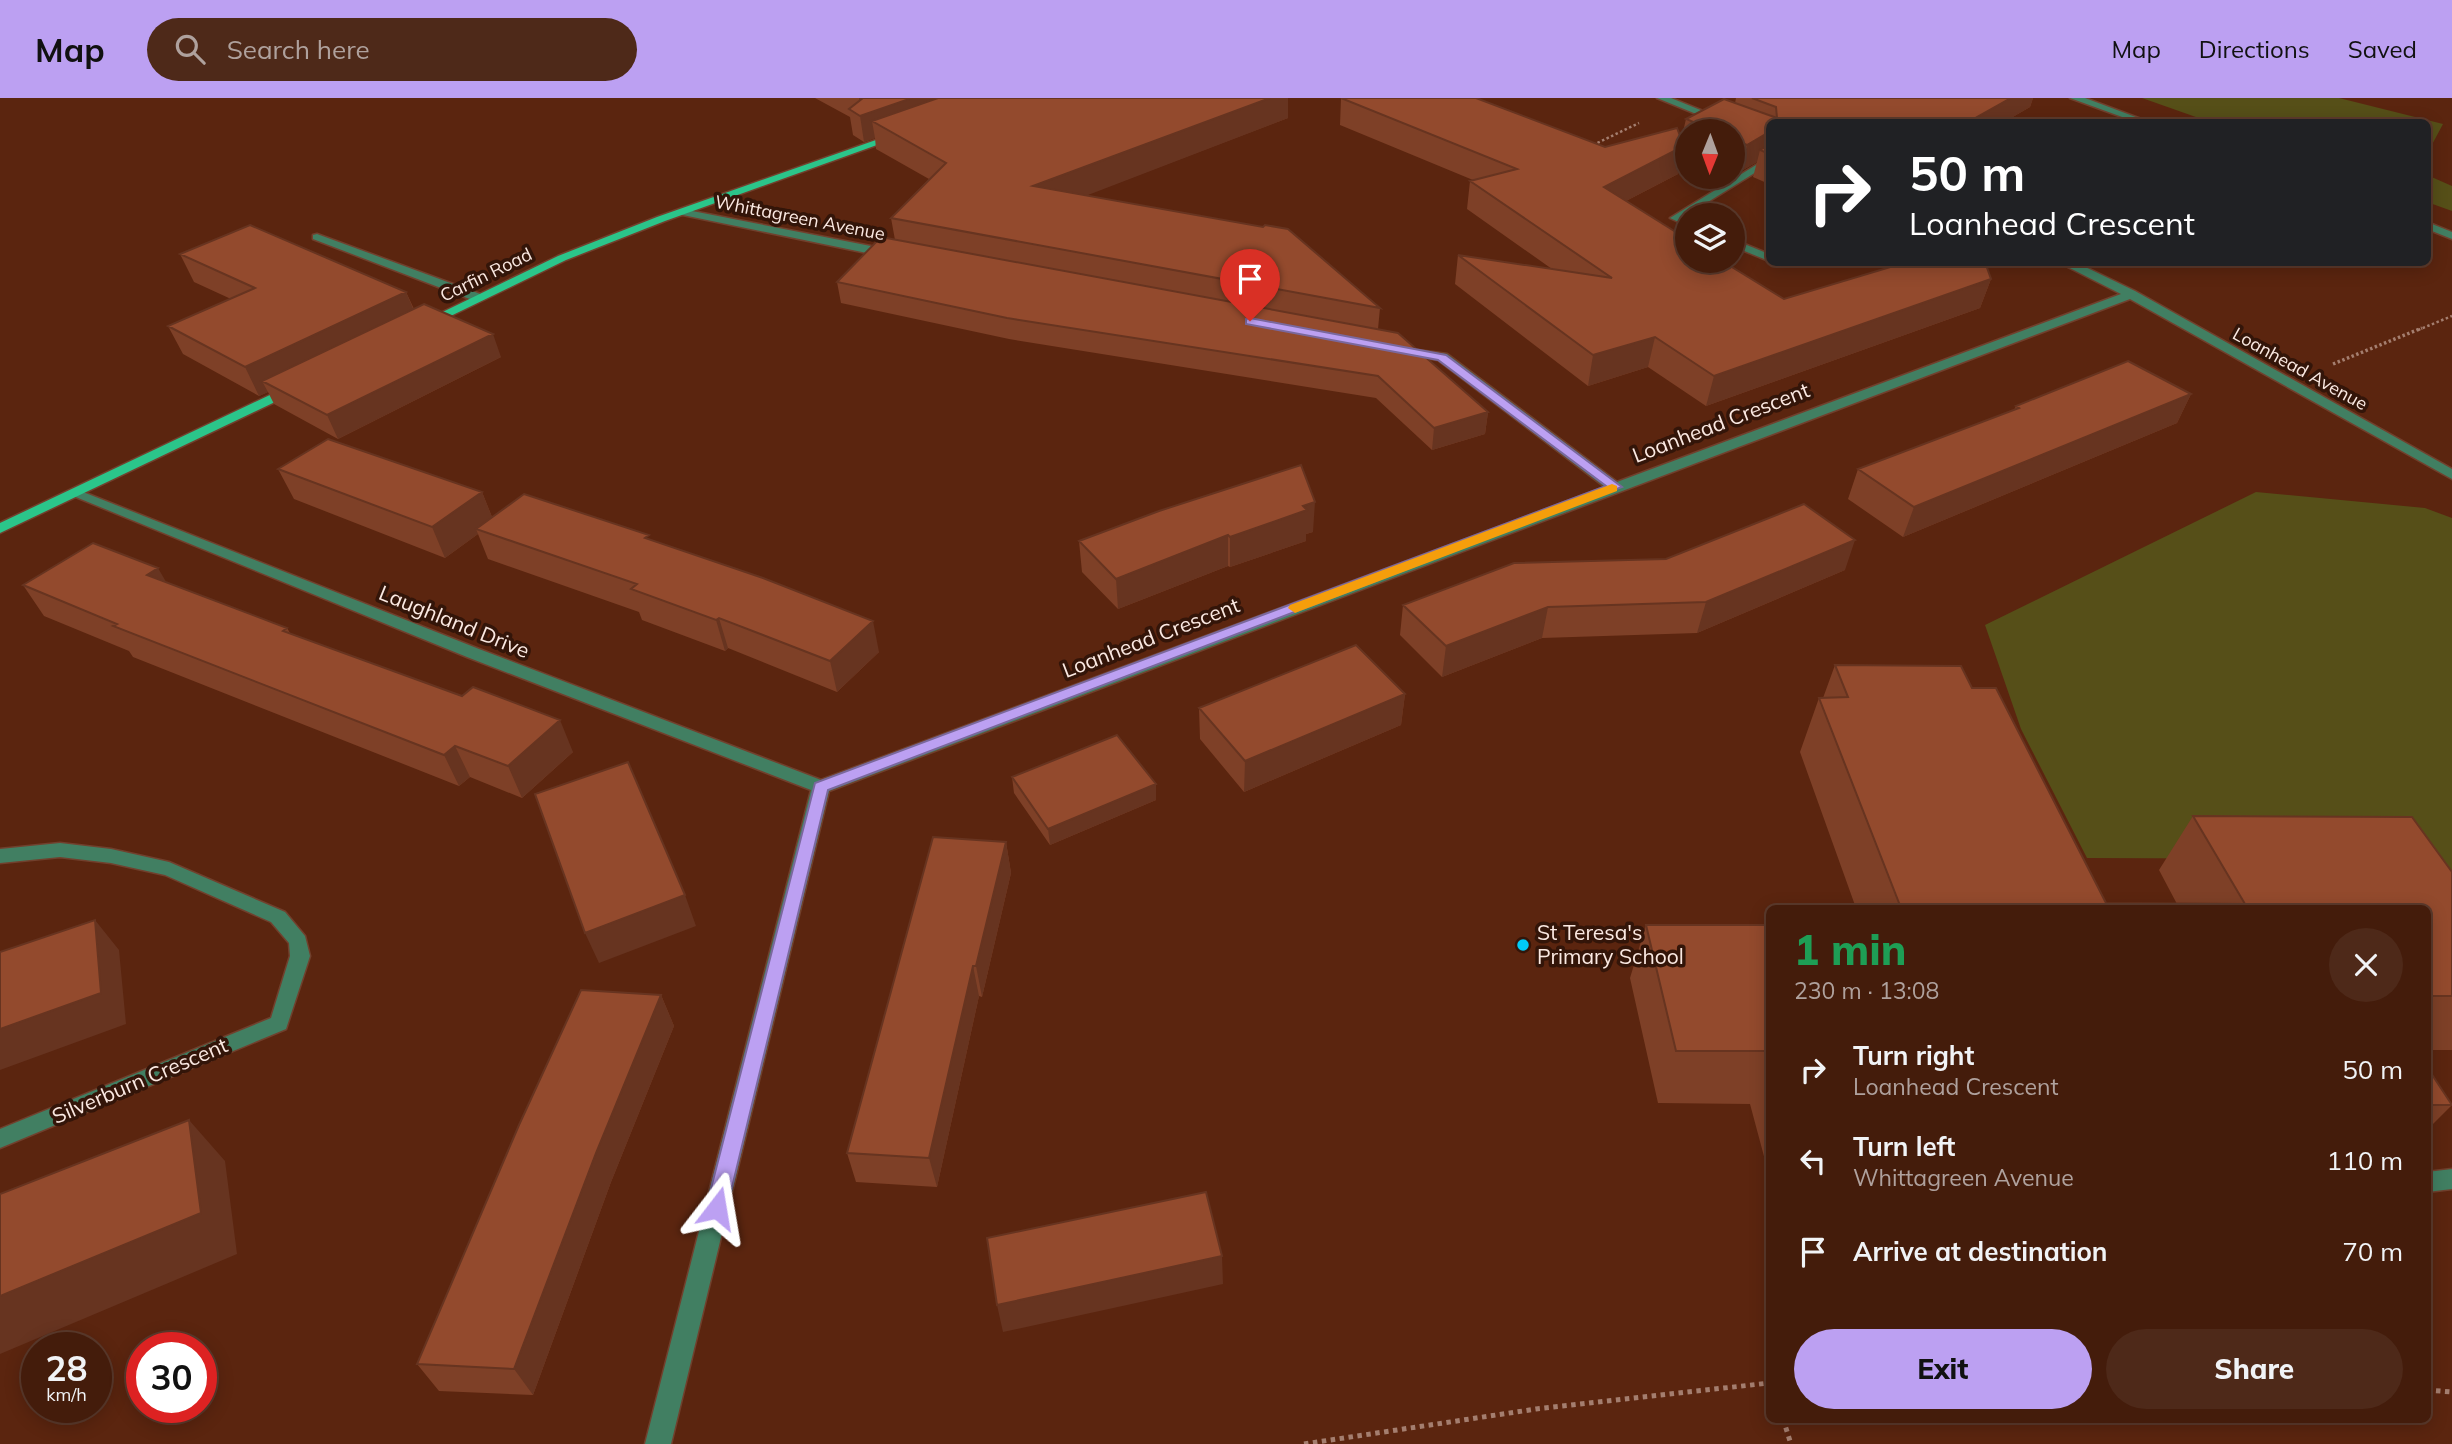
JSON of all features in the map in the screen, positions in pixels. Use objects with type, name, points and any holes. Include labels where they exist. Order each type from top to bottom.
[{"type":"main road","name":"Carfin Road","points":[[418,328],[562,258],[682,212],[916,130]]},
{"type":"main road","points":[[0,529],[307,381]]},
{"type":"street","points":[[1662,98],[1718,119]]},
{"type":"street","points":[[2075,98],[2135,119]]},
{"type":"street","points":[[1700,203],[1766,162]]},
{"type":"street","name":"Whittagreen Avenue","points":[[682,212],[907,257]]},
{"type":"street","points":[[2431,227],[2452,236]]},
{"type":"street","points":[[317,237],[479,298]]},
{"type":"street","points":[[1745,248],[1766,257]]},
{"type":"street","name":"Loanhead Avenue","points":[[2072,266],[2130,294],[2452,475]]},
{"type":"street","name":"Loanhead Crescent","points":[[821,787],[2130,294]]},
{"type":"street","points":[[1387,347],[1442,357],[1615,487]]},
{"type":"street","name":"Laughland Drive","points":[[73,493],[472,653],[821,787]]},
{"type":"street","points":[[658,1444],[821,787]]},
{"type":"street","name":"Silverburn Crescent","points":[[0,856],[60,850],[111,856],[169,869],[278,917],[298,941],[300,956],[279,1023],[0,1139]]},
{"type":"street","points":[[2431,1182],[2452,1180]]},
{"type":"path","points":[[2287,382],[2452,316]]},
{"type":"path","points":[[1304,1444],[1466,1417],[1766,1383]]},
{"type":"path","points":[[2431,1390],[2452,1392]]},
{"type":"path","points":[[1784,1423],[1791,1444]]},
{"type":"shaded area","points":[[2142,98],[2339,98],[2423,119],[2202,119]]},
{"type":"shaded area","points":[[2431,121],[2443,124],[2431,146]]},
{"type":"shaded area","points":[[2431,177],[2452,186],[2452,211],[2431,203]]},
{"type":"shaded area","points":[[2256,492],[2425,508],[2452,518],[2452,962],[2431,917],[2431,905],[2424,905],[2384,859],[2087,858],[2021,729],[1985,625]]},
{"type":"building","points":[[863,98],[912,98],[860,116],[849,109]]},
{"type":"building","points":[[938,98],[1270,98],[1033,186],[1263,227],[1265,225],[1288,229],[1380,308],[891,218],[946,163],[872,121]]},
{"type":"building","points":[[1341,98],[1476,98],[1605,147],[1675,129],[1675,151],[1604,187],[1675,231],[1675,273],[1742,273],[1784,299],[1894,266],[1986,266],[1991,279],[1714,376],[1655,337],[1593,355],[1458,255],[1612,278],[1470,181],[1517,169]]},
{"type":"building","points":[[1752,98],[2011,98],[1973,119],[1766,119],[1766,134],[1747,145],[1745,119],[1686,119],[1724,99],[1777,118],[1776,107]]},
{"type":"building","points":[[250,225],[406,292],[245,367],[168,326],[255,288],[180,254]]},
{"type":"building","points":[[881,237],[1398,333],[1488,412],[1434,428],[1378,376],[1007,318],[837,282]]},
{"type":"building","points":[[424,304],[493,334],[327,415],[262,381]]},
{"type":"building","points":[[2128,361],[2191,394],[1914,507],[1858,469],[2019,408],[2016,406]]},
{"type":"building","points":[[328,439],[482,492],[432,527],[278,469]]},
{"type":"building","points":[[1301,465],[1315,502],[1303,506],[1307,510],[1230,537],[1228,535],[1116,579],[1079,541],[1159,511]]},
{"type":"building","points":[[524,494],[649,535],[645,538],[763,578],[873,621],[830,661],[719,618],[716,620],[631,589],[637,584],[476,529]]},
{"type":"building","points":[[1804,504],[1855,540],[1706,602],[1548,607],[1446,646],[1403,605],[1514,563],[1666,559]]},
{"type":"building","points":[[93,543],[158,568],[147,575],[287,628],[283,631],[462,696],[473,687],[560,720],[508,766],[455,746],[444,755],[113,626],[117,624],[23,585]]},
{"type":"building","points":[[1356,645],[1405,694],[1245,761],[1199,708]]},
{"type":"building","points":[[1835,665],[1961,666],[1972,688],[1996,688],[2106,903],[2245,904],[2193,816],[2412,817],[2452,872],[2452,996],[2431,996],[2431,905],[1900,905],[1819,698],[1848,697]]},
{"type":"building","points":[[1117,735],[1156,784],[1048,829],[1012,777]]},
{"type":"building","points":[[628,762],[685,895],[585,933],[535,794]]},
{"type":"building","points":[[933,837],[1006,842],[976,966],[973,966],[929,1158],[847,1153]]},
{"type":"building","points":[[95,920],[101,993],[0,1029],[0,952]]},
{"type":"building","points":[[1646,925],[1766,925],[1766,1051],[1676,1051]]},
{"type":"building","points":[[581,990],[661,995],[596,1153],[514,1369],[417,1364],[519,1125]]},
{"type":"building","points":[[2431,1073],[2452,1105],[2431,1105]]},
{"type":"building","points":[[189,1120],[201,1213],[0,1296],[0,1194]]},
{"type":"building","points":[[1206,1192],[1222,1256],[997,1305],[987,1238]]},
{"type":"slow traffic","points":[[1295,608],[1612,488]]},
{"type":"place","name":"St Teresa's Primary School","points":[[1523,945]]},
{"type":"route","points":[[717,1208],[821,787],[1615,487],[1442,357],[1250,321]]}]
